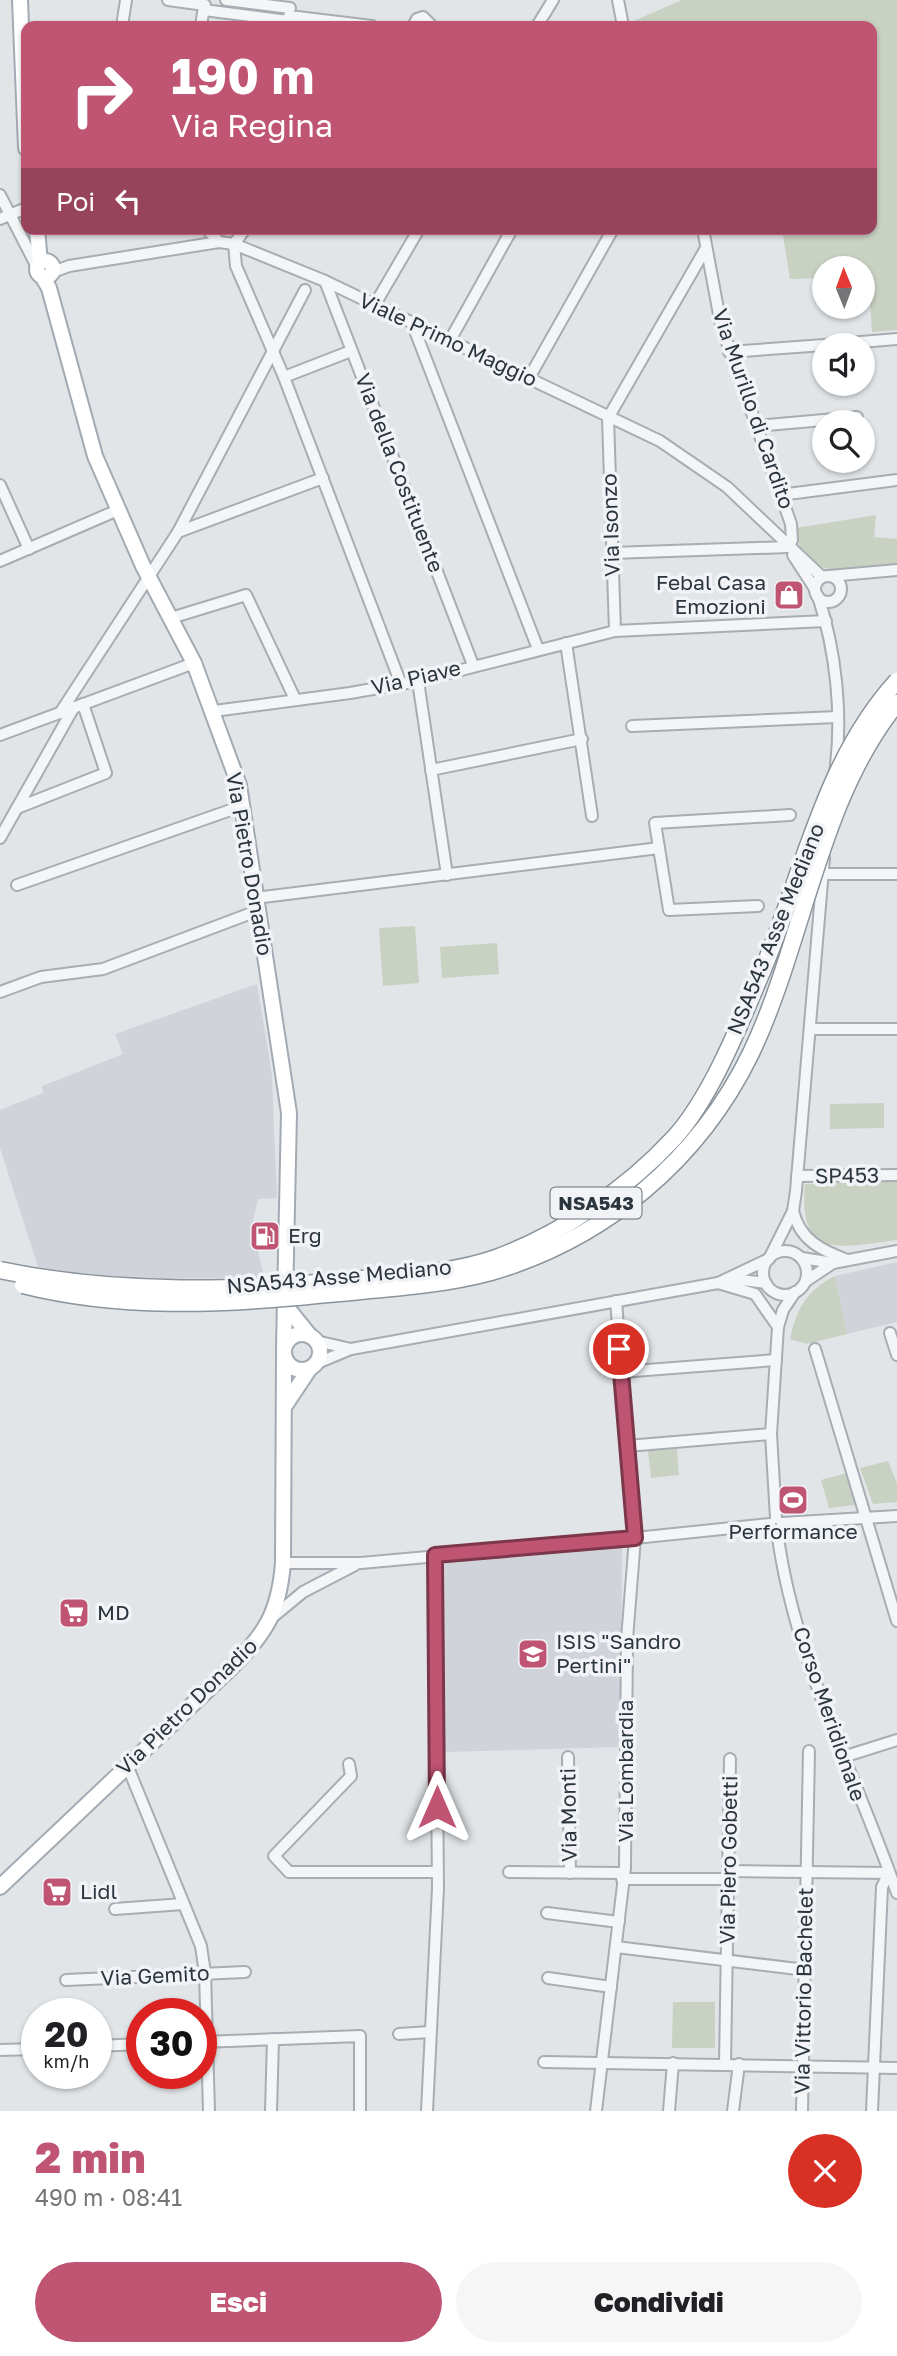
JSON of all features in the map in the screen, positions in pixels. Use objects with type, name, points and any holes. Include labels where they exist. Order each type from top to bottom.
[{"type":"highway","name":"NSA543 Asse Mediano","points":[[0,1270],[49,1280],[153,1289],[271,1288],[438,1271],[495,1258],[552,1232],[615,1191],[675,1137],[720,1067],[760,978],[844,759],[866,719],[897,681]]},
{"type":"highway","name":"NSA543 Asse Mediano","points":[[0,1279],[55,1293],[143,1302],[269,1300],[438,1283],[488,1272],[543,1253],[603,1221],[662,1175],[692,1143],[732,1090],[781,980],[848,783],[897,704]]},
{"type":"main road","points":[[20,0],[21,23]]},
{"type":"main road","name":"Via Pietro Donadio","points":[[3,1881],[258,1641],[272,1618],[281,1591],[283,1563],[289,1113],[243,806],[214,711],[194,663],[149,578],[95,456],[38,235]]},
{"type":"main road","points":[[283,1408],[320,1353],[313,1339],[285,1305]]},
{"type":"main road","points":[[312,1366],[294,1368],[284,1352],[294,1335],[313,1339]]},
{"type":"street","points":[[123,21],[126,0]]},
{"type":"street","points":[[168,0],[334,21]]},
{"type":"street","points":[[226,0],[289,14]]},
{"type":"street","points":[[540,21],[552,0]]},
{"type":"street","points":[[618,0],[622,21]]},
{"type":"street","points":[[0,195],[21,230]]},
{"type":"street","points":[[0,219],[21,210]]},
{"type":"street","points":[[24,235],[47,270]]},
{"type":"street","points":[[213,235],[219,242]]},
{"type":"street","points":[[240,235],[234,244],[236,265],[284,377],[401,684]]},
{"type":"street","points":[[374,306],[415,235]]},
{"type":"street","points":[[449,342],[509,235]]},
{"type":"street","points":[[528,378],[610,235]]},
{"type":"street","name":"Via Murillo di Cardito","points":[[704,235],[720,325],[791,524],[792,540],[788,547]]},
{"type":"street","name":"Viale Primo Maggio","points":[[47,270],[219,242],[234,244],[325,281],[660,441],[699,465],[727,487],[788,547],[826,577],[837,579],[839,592]]},
{"type":"street","points":[[608,418],[706,248]]},
{"type":"street","name":"Via della Costituente","points":[[325,281],[473,665]]},
{"type":"street","points":[[60,713],[178,532],[305,290]]},
{"type":"street","points":[[412,323],[538,649]]},
{"type":"street","points":[[875,342],[897,340]]},
{"type":"street","points":[[729,352],[812,346]]},
{"type":"street","points":[[284,377],[351,351]]},
{"type":"street","name":"Via Isonzo","points":[[608,418],[615,631]]},
{"type":"street","points":[[757,426],[812,421]]},
{"type":"street","points":[[178,532],[323,478]]},
{"type":"street","points":[[780,495],[897,480]]},
{"type":"street","points":[[0,485],[29,549]]},
{"type":"street","points":[[0,561],[118,510]]},
{"type":"street","points":[[612,553],[788,547]]},
{"type":"street","name":"Viale Primo Maggio","points":[[788,547],[816,593]]},
{"type":"street","points":[[816,593],[826,577],[893,570]]},
{"type":"street","points":[[816,593],[829,601],[864,576],[893,570]]},
{"type":"street","points":[[826,621],[839,592]]},
{"type":"street","points":[[766,1283],[763,1272],[793,1211],[823,874],[836,766],[832,650],[816,593]]},
{"type":"street","points":[[171,618],[246,595],[295,699]]},
{"type":"street","name":"Via Piave","points":[[214,711],[418,681],[615,631],[826,621]]},
{"type":"street","points":[[566,643],[592,816]]},
{"type":"street","points":[[0,735],[194,663]]},
{"type":"street","points":[[418,681],[447,876]]},
{"type":"street","points":[[17,808],[106,773],[78,706]]},
{"type":"street","points":[[0,838],[78,706]]},
{"type":"street","points":[[632,726],[836,717]]},
{"type":"street","points":[[430,770],[582,739]]},
{"type":"street","points":[[17,886],[243,806]]},
{"type":"street","points":[[758,906],[669,910],[655,823],[790,815]]},
{"type":"street","points":[[0,992],[41,977],[103,969],[256,904],[659,848]]},
{"type":"street","points":[[823,874],[897,874]]},
{"type":"street","points":[[811,1029],[897,1029]]},
{"type":"street","name":"SP453","points":[[797,1176],[897,1175]]},
{"type":"street","points":[[793,1211],[796,1223],[811,1243],[849,1260]]},
{"type":"street","points":[[723,1281],[785,1251],[802,1258],[833,1263],[897,1251]]},
{"type":"street","points":[[802,1258],[807,1269],[806,1280]]},
{"type":"street","points":[[778,1327],[783,1310],[806,1280],[833,1263]]},
{"type":"street","points":[[723,1281],[755,1294],[778,1327]]},
{"type":"street","points":[[312,1366],[351,1349],[723,1281],[766,1283],[781,1294],[795,1293]]},
{"type":"street","name":"Via Lombardia","points":[[596,2111],[617,1947],[623,1876],[627,1639],[635,1538],[616,1301]]},
{"type":"street","name":"Corso Meridionale","points":[[778,1327],[771,1434],[776,1524],[782,1566],[798,1626],[843,1757],[894,1883]]},
{"type":"street","points":[[890,1333],[897,1355]]},
{"type":"street","points":[[313,1339],[351,1349]]},
{"type":"street","points":[[815,1349],[897,1621]]},
{"type":"street","points":[[621,1372],[776,1360]]},
{"type":"street","points":[[626,1447],[771,1434]]},
{"type":"street","points":[[283,1563],[360,1563],[776,1524],[897,1516]]},
{"type":"street","points":[[427,2111],[437,1872],[435,1555]]},
{"type":"street","points":[[272,1618],[284,1605],[303,1592],[360,1563]]},
{"type":"street","points":[[843,1757],[897,1740]]},
{"type":"street","name":"Via Vittorio Bachelet","points":[[802,2111],[809,1751]]},
{"type":"street","name":"Via Monti","points":[[568,1756],[570,1873]]},
{"type":"street","name":"Via Piero Gobetti","points":[[725,2064],[730,1759]]},
{"type":"street","points":[[349,1764],[351,1776],[274,1856],[289,1872],[437,1872]]},
{"type":"street","points":[[127,1765],[201,1946],[205,1973],[204,1998]]},
{"type":"street","name":"Via Monti","points":[[509,1872],[623,1876]]},
{"type":"street","points":[[807,1872],[894,1883]]},
{"type":"street","name":"Via Vittorio Bachelet","points":[[729,1875],[807,1872]]},
{"type":"street","points":[[623,1876],[729,1875]]},
{"type":"street","points":[[872,2111],[882,1887],[894,1883]]},
{"type":"street","points":[[115,1909],[183,1904]]},
{"type":"street","points":[[547,1913],[619,1922]]},
{"type":"street","name":"Via Piero Gobetti","points":[[617,1947],[806,1970]]},
{"type":"street","name":"Via Gemito","points":[[66,1980],[245,1972]]},
{"type":"street","points":[[548,1979],[611,1987]]},
{"type":"street","points":[[400,2034],[430,2032]]},
{"type":"street","points":[[217,2041],[360,2036],[360,2111]]},
{"type":"street","points":[[271,2111],[273,2039]]},
{"type":"street","points":[[0,2050],[21,2049]]},
{"type":"street","points":[[544,2062],[897,2068]]},
{"type":"street","points":[[669,2111],[673,2063]]},
{"type":"street","points":[[733,2111],[739,2064]]},
{"type":"street","points":[[207,2089],[209,2111]]},
{"type":"shaded area","points":[[682,0],[897,0],[897,330],[872,332],[871,319],[875,319],[875,256],[812,256],[812,278],[790,279],[783,235],[877,235],[877,21],[634,21]]},
{"type":"shaded area","points":[[876,515],[874,537],[897,539],[897,565],[859,570],[831,569],[808,560],[800,551],[796,528]]},
{"type":"shaded area","points":[[415,926],[419,983],[383,986],[379,928]]},
{"type":"shaded area","points":[[497,943],[499,974],[442,978],[440,947]]},
{"type":"shaded area","points":[[257,984],[272,1075],[277,1198],[258,1199],[252,1226],[264,1277],[156,1279],[48,1272],[38,1267],[0,1148],[0,1110],[43,1093],[42,1086],[123,1054],[115,1034]]},
{"type":"shaded area","points":[[884,1103],[884,1128],[830,1129],[830,1104]]},
{"type":"shaded area","points":[[897,1181],[897,1240],[841,1246],[827,1244],[816,1237],[808,1226],[805,1184]]},
{"type":"shaded area","points":[[897,1262],[897,1322],[847,1334],[835,1276]]},
{"type":"shaded area","points":[[835,1276],[847,1334],[807,1344],[790,1339],[804,1302],[825,1281]]},
{"type":"shaded area","points":[[677,1449],[679,1475],[651,1478],[648,1451]]},
{"type":"shaded area","points":[[888,1461],[897,1483],[897,1502],[873,1504],[860,1468]]},
{"type":"shaded area","points":[[847,1473],[855,1505],[829,1508],[821,1480]]},
{"type":"shaded area","name":"ISIS \"Sandro Pertini\"","points":[[622,1547],[621,1747],[444,1752],[445,1560]]},
{"type":"shaded area","points":[[673,2002],[715,2002],[715,2048],[672,2048]]},
{"type":"place","name":"Febal Casa Emozioni","points":[[789,595]]},
{"type":"place","name":"Erg","points":[[265,1236]]},
{"type":"place","name":"Performance","points":[[793,1500]]},
{"type":"place","name":"MD","points":[[74,1613]]},
{"type":"place","name":"ISIS \"Sandro Pertini\"","points":[[533,1654]]},
{"type":"place","name":"Lidl","points":[[57,1892]]},
{"type":"route","points":[[437,1807],[435,1555],[635,1538],[619,1349]]}]
